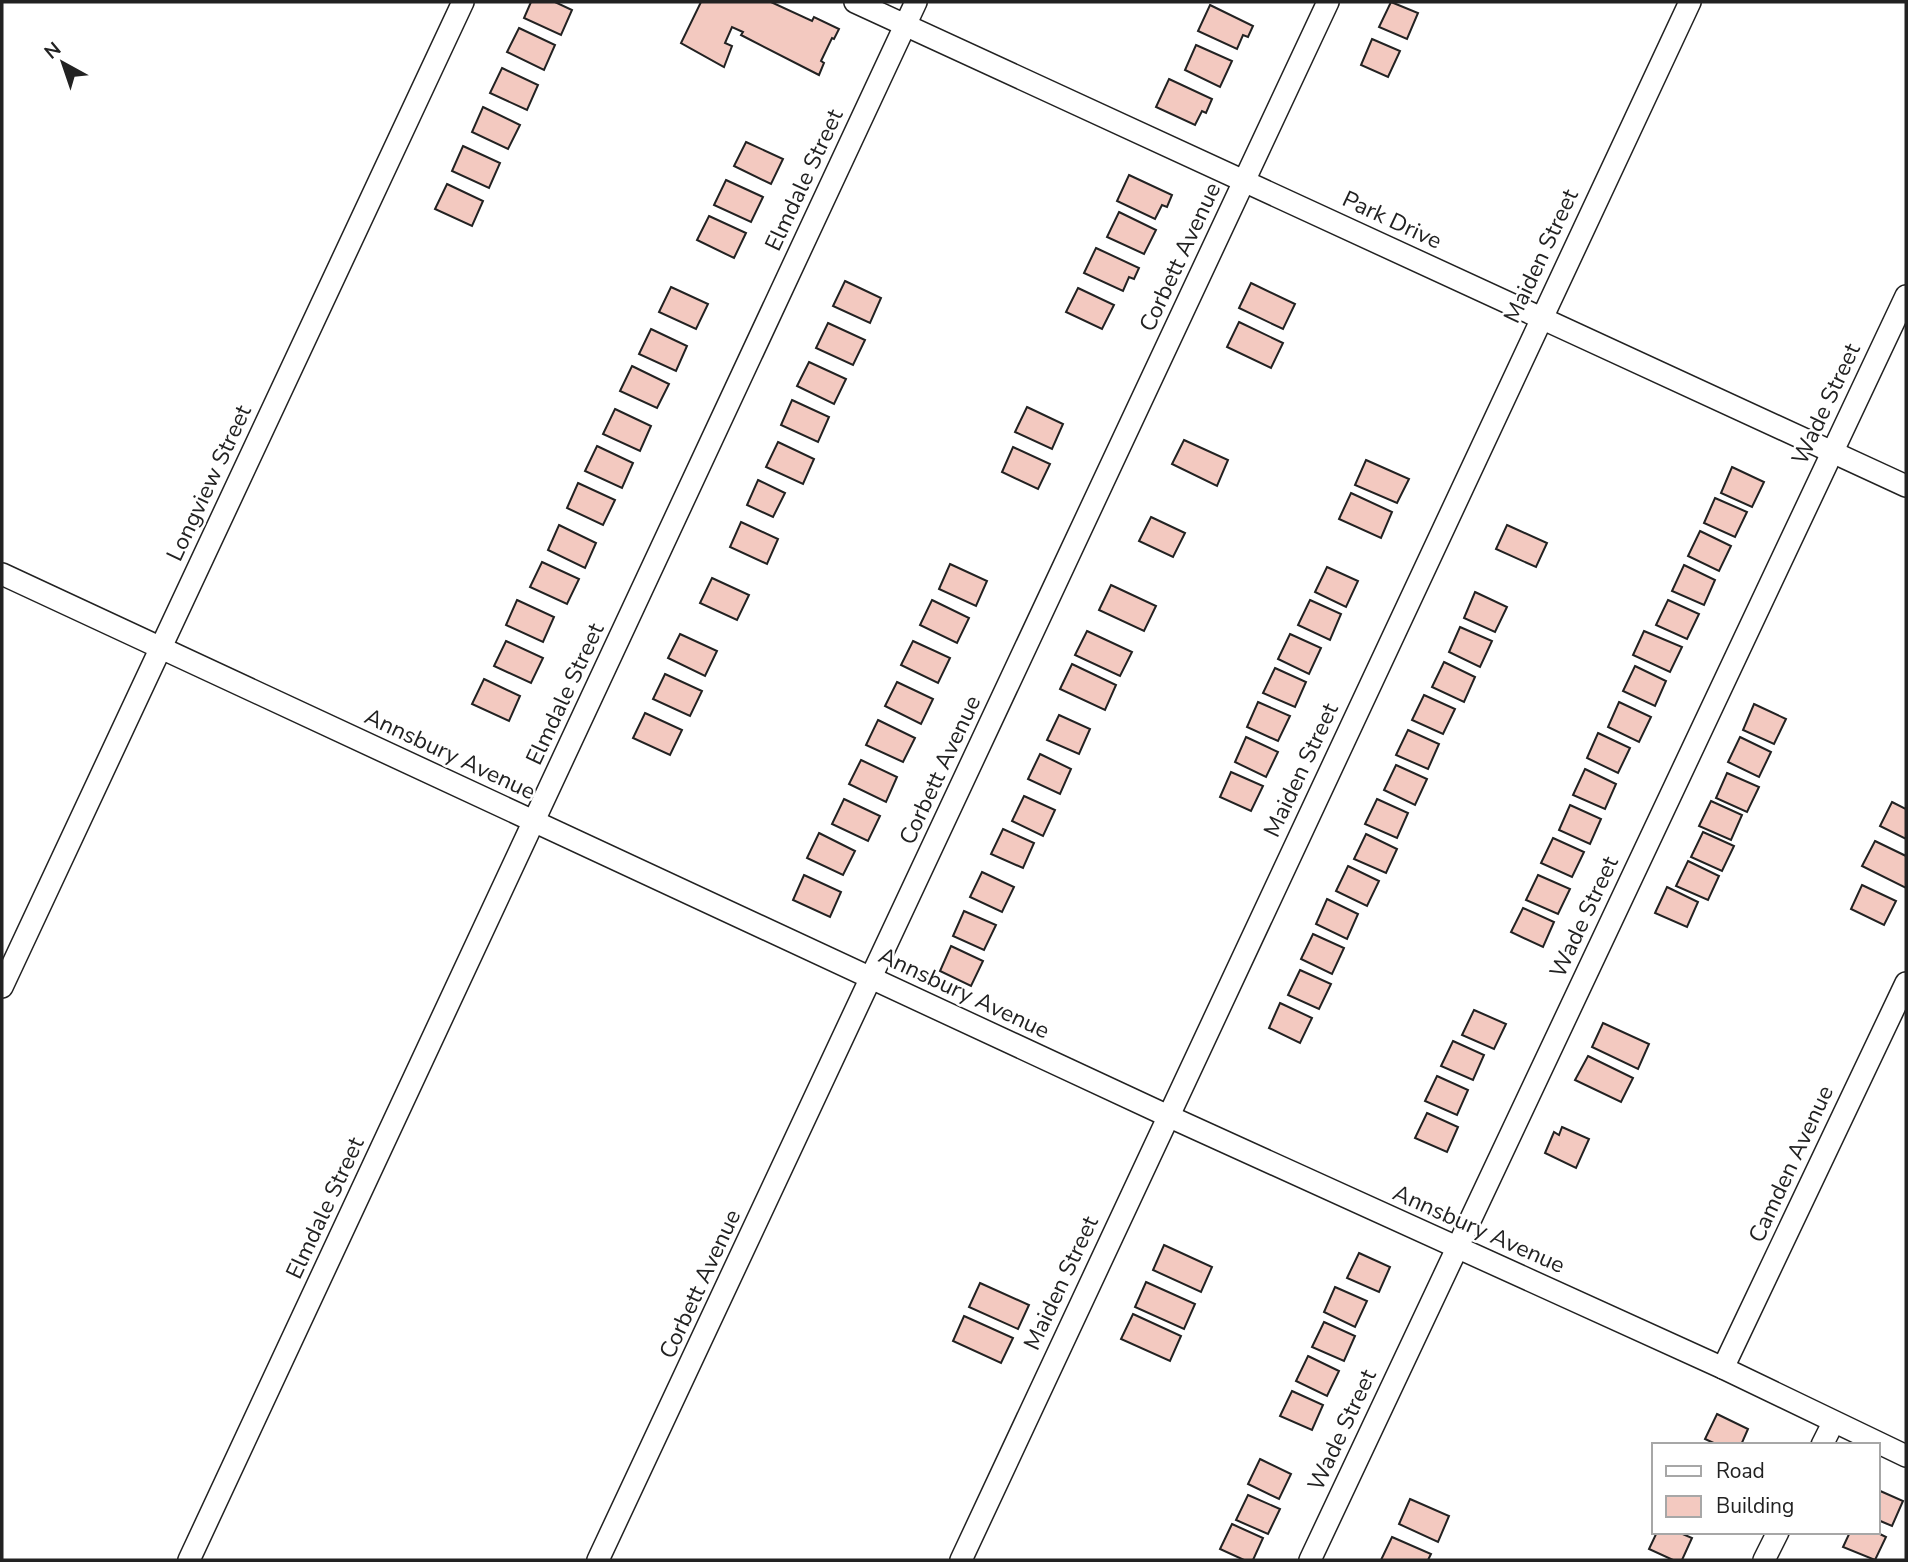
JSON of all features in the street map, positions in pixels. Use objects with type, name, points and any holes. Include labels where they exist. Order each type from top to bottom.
[{"type":"street","name":"Longview Street","points":[[2,987],[463,2]]},
{"type":"street","name":"Park Drive","points":[[855,2],[1906,486]]},
{"type":"street","name":"Elmdale Street","points":[[189,1560],[916,2]]},
{"type":"street","name":"Corbett Avenue","points":[[598,1560],[1328,2]]},
{"type":"street","name":"Maiden Street","points":[[961,1560],[1690,2]]},
{"type":"street","name":"Wade Street","points":[[1310,1560],[1906,296]]},
{"type":"street","name":"Annsbury Avenue","points":[[2,574],[1168,1116],[1723,1368],[1877,1443]]},
{"type":"street","name":"Camden Avenue","points":[[1723,1368],[1906,983]]},
{"type":"street","points":[[1823,1443],[1833,1423]]},
{"type":"street","name":"Annsbury Avenue","points":[[1880,1444],[1906,1456]]},
{"type":"street","points":[[1764,1560],[1777,1534]]},
{"type":"building","points":[[531,2],[555,2],[572,10],[561,35],[524,18]]},
{"type":"building","points":[[701,2],[771,2],[812,21],[814,17],[839,29],[821,61],[824,63],[819,75],[741,35],[743,32],[732,27],[725,43],[732,46],[724,67],[681,43]]},
{"type":"building","points":[[1391,2],[1418,13],[1407,39],[1379,27]]},
{"type":"building","points":[[1210,5],[1253,26],[1248,37],[1243,35],[1237,49],[1198,31]]},
{"type":"building","points":[[519,28],[555,45],[544,70],[507,52]]},
{"type":"building","points":[[1372,39],[1400,51],[1388,77],[1361,65]]},
{"type":"building","points":[[1196,45],[1232,61],[1220,87],[1185,70]]},
{"type":"building","points":[[502,68],[538,85],[527,110],[490,93]]},
{"type":"building","points":[[1169,79],[1212,99],[1206,113],[1202,111],[1195,125],[1156,107]]},
{"type":"building","points":[[483,107],[520,125],[508,149],[472,132]]},
{"type":"building","points":[[746,142],[783,159],[771,184],[734,166]]},
{"type":"building","points":[[463,146],[500,163],[489,188],[452,171]]},
{"type":"building","points":[[1129,175],[1172,195],[1167,207],[1162,205],[1155,219],[1117,201]]},
{"type":"building","points":[[726,180],[763,197],[751,222],[714,205]]},
{"type":"building","points":[[447,184],[483,201],[472,226],[435,209]]},
{"type":"building","points":[[1119,212],[1156,230],[1144,254],[1107,237]]},
{"type":"building","points":[[709,216],[746,233],[734,258],[697,240]]},
{"type":"building","points":[[1096,248],[1139,268],[1134,279],[1129,277],[1123,291],[1084,273]]},
{"type":"building","points":[[845,281],[881,298],[870,323],[833,306]]},
{"type":"building","points":[[1251,283],[1295,304],[1283,329],[1239,308]]},
{"type":"building","points":[[671,287],[708,304],[696,329],[659,312]]},
{"type":"building","points":[[1078,288],[1114,305],[1102,329],[1066,312]]},
{"type":"building","points":[[1239,322],[1283,343],[1271,368],[1227,347]]},
{"type":"building","points":[[828,323],[865,340],[853,365],[816,348]]},
{"type":"building","points":[[651,329],[687,346],[676,371],[639,354]]},
{"type":"building","points":[[809,362],[846,379],[834,404],[797,386]]},
{"type":"building","points":[[632,366],[669,384],[657,408],[620,391]]},
{"type":"building","points":[[792,400],[829,417],[818,442],[781,425]]},
{"type":"building","points":[[1027,407],[1063,424],[1052,449],[1015,432]]},
{"type":"building","points":[[615,409],[651,426],[640,451],[603,434]]},
{"type":"building","points":[[1184,440],[1228,460],[1217,486],[1172,464]]},
{"type":"building","points":[[778,442],[814,459],[803,484],[766,467]]},
{"type":"building","points":[[597,446],[633,463],[622,488],[585,471]]},
{"type":"building","points":[[1013,447],[1050,464],[1038,489],[1002,472]]},
{"type":"building","points":[[1366,460],[1409,479],[1397,503],[1355,485]]},
{"type":"building","points":[[1732,467],[1764,482],[1752,507],[1721,493]]},
{"type":"building","points":[[758,480],[785,493],[773,517],[747,505]]},
{"type":"building","points":[[578,483],[615,500],[603,525],[567,508]]},
{"type":"building","points":[[1351,493],[1392,512],[1381,538],[1339,519]]},
{"type":"building","points":[[1715,498],[1747,512],[1735,537],[1704,523]]},
{"type":"building","points":[[1151,517],[1185,533],[1173,557],[1139,541]]},
{"type":"building","points":[[741,522],[778,539],[767,564],[730,547]]},
{"type":"building","points":[[559,525],[596,543],[585,568],[548,550]]},
{"type":"building","points":[[1507,525],[1547,543],[1536,567],[1496,549]]},
{"type":"building","points":[[1700,531],[1731,546],[1719,571],[1688,556]]},
{"type":"building","points":[[542,562],[579,579],[567,604],[530,587]]},
{"type":"building","points":[[950,564],[987,581],[976,606],[939,589]]},
{"type":"building","points":[[1684,565],[1715,580],[1704,605],[1672,591]]},
{"type":"building","points":[[1327,567],[1358,581],[1346,607],[1315,592]]},
{"type":"building","points":[[712,578],[749,595],[737,620],[700,603]]},
{"type":"building","points":[[1111,585],[1156,606],[1144,631],[1099,610]]},
{"type":"building","points":[[1475,592],[1507,607],[1495,632],[1464,618]]},
{"type":"building","points":[[517,600],[554,617],[543,642],[506,625]]},
{"type":"building","points":[[932,600],[969,618],[957,643],[920,625]]},
{"type":"building","points":[[1310,600],[1341,614],[1330,640],[1298,625]]},
{"type":"building","points":[[1668,600],[1699,614],[1687,639],[1656,625]]},
{"type":"building","points":[[1460,627],[1492,641],[1480,667],[1449,652]]},
{"type":"building","points":[[1087,631],[1132,652],[1120,676],[1075,655]]},
{"type":"building","points":[[1644,631],[1682,647],[1670,672],[1633,655]]},
{"type":"building","points":[[680,634],[717,651],[705,676],[668,658]]},
{"type":"building","points":[[1290,634],[1321,648],[1309,674],[1278,659]]},
{"type":"building","points":[[506,641],[543,658],[531,683],[494,666]]},
{"type":"building","points":[[913,641],[950,658],[938,683],[901,665]]},
{"type":"building","points":[[1444,662],[1475,677],[1464,702],[1432,687]]},
{"type":"building","points":[[1072,664],[1116,685],[1105,710],[1060,689]]},
{"type":"building","points":[[1635,666],[1666,681],[1655,706],[1623,691]]},
{"type":"building","points":[[1275,668],[1306,682],[1295,707],[1263,693]]},
{"type":"building","points":[[665,674],[702,691],[690,716],[653,699]]},
{"type":"building","points":[[484,679],[520,696],[509,721],[472,704]]},
{"type":"building","points":[[897,682],[933,699],[921,724],[885,706]]},
{"type":"building","points":[[1424,695],[1455,709],[1443,734],[1412,720]]},
{"type":"building","points":[[1258,702],[1290,716],[1278,741],[1247,727]]},
{"type":"building","points":[[1619,702],[1651,717],[1639,742],[1608,727]]},
{"type":"building","points":[[1754,704],[1786,719],[1774,744],[1743,730]]},
{"type":"building","points":[[645,713],[682,730],[670,755],[633,738]]},
{"type":"building","points":[[1059,715],[1090,729],[1079,754],[1047,740]]},
{"type":"building","points":[[878,720],[915,738],[903,762],[866,745]]},
{"type":"building","points":[[1408,730],[1439,744],[1428,769],[1396,755]]},
{"type":"building","points":[[1598,733],[1630,748],[1618,773],[1587,758]]},
{"type":"building","points":[[1246,737],[1278,752],[1266,777],[1235,762]]},
{"type":"building","points":[[1740,737],[1771,752],[1759,777],[1728,762]]},
{"type":"building","points":[[1040,754],[1071,769],[1060,794],[1028,779]]},
{"type":"building","points":[[861,760],[897,777],[886,802],[849,784]]},
{"type":"building","points":[[1396,765],[1427,779],[1415,805],[1384,790]]},
{"type":"building","points":[[1585,769],[1616,784],[1605,809],[1573,795]]},
{"type":"building","points":[[1231,772],[1263,786],[1251,811],[1220,797]]},
{"type":"building","points":[[1727,773],[1759,787],[1747,812],[1716,798]]},
{"type":"building","points":[[1024,796],[1055,810],[1043,836],[1012,821]]},
{"type":"building","points":[[844,799],[880,816],[868,841],[832,824]]},
{"type":"building","points":[[1377,799],[1408,813],[1397,838],[1365,824]]},
{"type":"building","points":[[1711,801],[1742,815],[1731,840],[1699,826]]},
{"type":"building","points":[[1892,802],[1906,809],[1906,839],[1880,826]]},
{"type":"building","points":[[1570,805],[1601,819],[1590,844],[1559,830]]},
{"type":"building","points":[[1003,829],[1034,843],[1023,868],[991,854]]},
{"type":"building","points":[[1703,832],[1734,846],[1722,871],[1691,857]]},
{"type":"building","points":[[819,833],[855,851],[843,875],[807,858]]},
{"type":"building","points":[[1366,834],[1397,849],[1386,873],[1354,859]]},
{"type":"building","points":[[1553,838],[1584,852],[1572,877],[1541,863]]},
{"type":"building","points":[[1875,841],[1906,856],[1906,888],[1862,866]]},
{"type":"building","points":[[1688,861],[1719,876],[1708,900],[1676,886]]},
{"type":"building","points":[[1348,866],[1379,881],[1367,906],[1336,891]]},
{"type":"building","points":[[982,872],[1014,887],[1002,912],[970,897]]},
{"type":"building","points":[[804,875],[841,892],[830,917],[793,900]]},
{"type":"building","points":[[1538,875],[1570,889],[1558,914],[1526,900]]},
{"type":"building","points":[[1862,885],[1896,901],[1884,925],[1851,909]]},
{"type":"building","points":[[1667,887],[1698,902],[1687,927],[1655,913]]},
{"type":"building","points":[[1327,899],[1358,914],[1347,939],[1316,924]]},
{"type":"building","points":[[1523,908],[1554,922],[1543,947],[1511,932]]},
{"type":"building","points":[[964,911],[996,925],[984,950],[953,936]]},
{"type":"building","points":[[1313,934],[1344,948],[1332,974],[1301,959]]},
{"type":"building","points":[[951,946],[983,961],[971,986],[940,971]]},
{"type":"building","points":[[1300,970],[1331,984],[1319,1009],[1288,995]]},
{"type":"building","points":[[1280,1003],[1312,1018],[1300,1043],[1269,1028]]},
{"type":"building","points":[[1474,1010],[1506,1024],[1494,1049],[1462,1035]]},
{"type":"building","points":[[1603,1023],[1649,1044],[1638,1069],[1592,1047]]},
{"type":"building","points":[[1453,1041],[1484,1055],[1473,1080],[1441,1066]]},
{"type":"building","points":[[1588,1056],[1633,1078],[1621,1102],[1575,1080]]},
{"type":"building","points":[[1437,1076],[1468,1090],[1457,1115],[1425,1101]]},
{"type":"building","points":[[1427,1113],[1458,1127],[1447,1152],[1415,1138]]},
{"type":"building","points":[[1562,1127],[1589,1139],[1576,1168],[1545,1153],[1554,1132],[1559,1135]]},
{"type":"building","points":[[1164,1245],[1212,1267],[1201,1292],[1153,1270]]},
{"type":"building","points":[[1359,1253],[1390,1267],[1379,1292],[1347,1278]]},
{"type":"building","points":[[1146,1282],[1195,1304],[1184,1329],[1135,1307]]},
{"type":"building","points":[[980,1283],[1029,1305],[1018,1329],[969,1307]]},
{"type":"building","points":[[1335,1287],[1367,1301],[1355,1327],[1324,1312]]},
{"type":"building","points":[[1133,1314],[1181,1336],[1170,1361],[1121,1339]]},
{"type":"building","points":[[964,1316],[1013,1338],[1001,1363],[953,1341]]},
{"type":"building","points":[[1324,1322],[1355,1336],[1344,1361],[1312,1347]]},
{"type":"building","points":[[1308,1356],[1339,1371],[1327,1396],[1296,1381]]},
{"type":"building","points":[[1292,1391],[1323,1405],[1312,1430],[1280,1416]]},
{"type":"building","points":[[1717,1414],[1748,1429],[1742,1443],[1714,1443],[1705,1439]]},
{"type":"building","points":[[1260,1459],[1291,1474],[1279,1499],[1248,1484]]},
{"type":"building","points":[[1880,1491],[1903,1501],[1892,1526],[1880,1521]]},
{"type":"building","points":[[1248,1495],[1280,1509],[1268,1534],[1236,1520]]},
{"type":"building","points":[[1410,1499],[1449,1516],[1438,1542],[1399,1524]]},
{"type":"building","points":[[1232,1524],[1263,1538],[1253,1560],[1244,1560],[1220,1549]]},
{"type":"building","points":[[1656,1534],[1683,1534],[1692,1538],[1682,1560],[1673,1560],[1649,1549]]},
{"type":"building","points":[[1849,1534],[1880,1534],[1886,1537],[1875,1560],[1843,1547]]},
{"type":"building","points":[[1392,1537],[1431,1554],[1428,1560],[1381,1560]]}]
